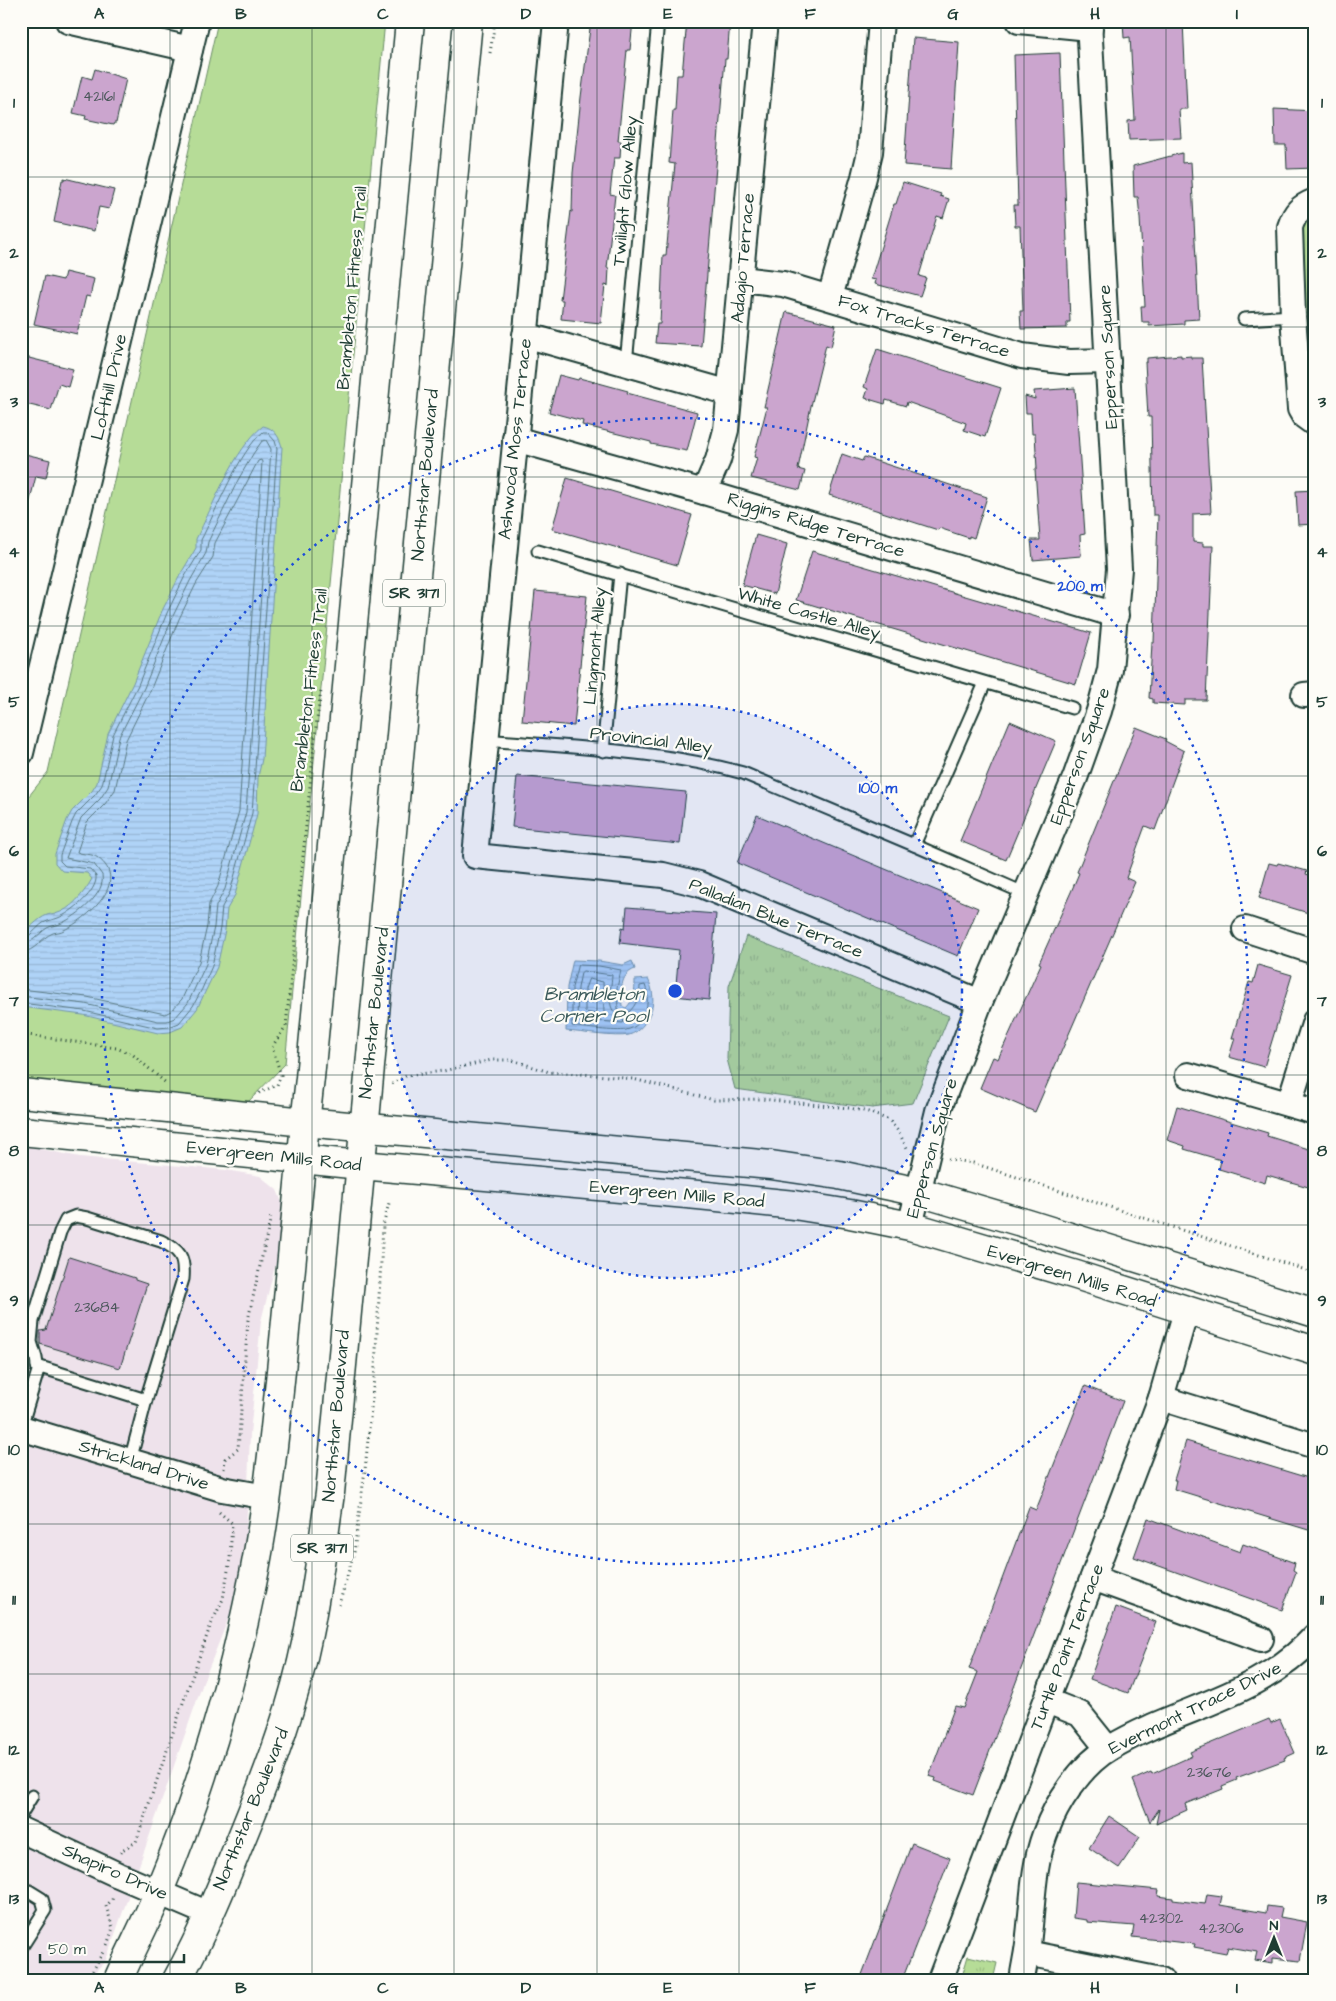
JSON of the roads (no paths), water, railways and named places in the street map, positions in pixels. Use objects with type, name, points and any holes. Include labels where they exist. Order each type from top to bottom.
[{"type":"main road","name":"SR 3171","points":[[118,1980],[159,1893],[224,1705],[254,1578],[267,1497],[296,1228],[300,1159],[410,21]]},
{"type":"main road","name":"Northstar Boulevard","points":[[177,1980],[209,1914],[273,1761],[287,1718],[307,1641],[330,1493],[468,21]]},
{"type":"main road","name":"Evergreen Mills Road","points":[[21,1094],[363,1128],[771,1165],[839,1175],[919,1192],[1315,1313]]},
{"type":"main road","name":"Evergreen Mills Road","points":[[21,1131],[360,1165],[794,1205],[910,1226],[1076,1275],[1315,1350]]},
{"type":"street","points":[[68,21],[190,49]]},
{"type":"street","name":"Lofthill Drive","points":[[21,753],[197,21]]},
{"type":"street","name":"Ashwood Moss Terrace","points":[[475,856],[556,21]]},
{"type":"street","name":"Adagio Terrace","points":[[704,492],[718,460],[726,430],[766,21]]},
{"type":"street","points":[[830,297],[870,152],[881,21]]},
{"type":"street","points":[[1019,21],[1090,25]]},
{"type":"street","name":"Epperson Square","points":[[910,1226],[938,1111],[980,1002],[1075,778],[1099,711],[1110,670],[1119,569],[1090,25]]},
{"type":"street","points":[[1315,201],[1300,207],[1294,214],[1290,227],[1293,316],[1300,409],[1304,416],[1315,424]]},
{"type":"street","name":"Fox Tracks Terrace","points":[[741,279],[783,284],[1022,356],[1069,362],[1108,361]]},
{"type":"street","points":[[525,335],[730,394]]},
{"type":"street","name":"Riggins Ridge Terrace","points":[[514,439],[704,492],[1116,615]]},
{"type":"street","name":"Palladian Blue Terrace","points":[[475,856],[663,876],[699,884],[980,1002]]},
{"type":"street","points":[[1245,929],[1315,952]]},
{"type":"street","points":[[1289,1104],[1315,1022]]},
{"type":"street","points":[[1188,1075],[1315,1112]]},
{"type":"street","name":"Turtle Point Terrace","points":[[940,1980],[1161,1398],[1186,1311]]},
{"type":"street","points":[[1161,1398],[1315,1446]]},
{"type":"street","name":"Strickland Drive","points":[[21,1427],[222,1489],[267,1497]]},
{"type":"street","points":[[1093,1578],[1261,1639]]},
{"type":"street","name":"Evermont Trace Drive","points":[[1022,1980],[1027,1953],[1034,1882],[1045,1834],[1069,1788],[1086,1768],[1108,1748],[1266,1677],[1288,1662],[1315,1636]]},
{"type":"street","points":[[1047,1701],[1080,1714],[1108,1748]]},
{"type":"street","name":"Shapiro Drive","points":[[21,1830],[118,1875],[209,1914]]},
{"type":"street","points":[[1027,1953],[1161,1980]]},
{"type":"lane","name":"Twilight Glow Alley","points":[[626,364],[658,21]]},
{"type":"lane","points":[[1244,319],[1293,316]]},
{"type":"lane","name":"White Castle Alley","points":[[538,551],[1072,708]]},
{"type":"lane","name":"Lingmont Alley","points":[[603,751],[620,574]]},
{"type":"lane","points":[[914,845],[985,683]]},
{"type":"lane","name":"Provincial Alley","points":[[487,740],[671,757],[742,773],[1026,894]]},
{"type":"lane","points":[[21,1427],[38,1370],[31,1342],[33,1321],[60,1232],[66,1220],[76,1216],[87,1218],[161,1241],[171,1246],[180,1254],[185,1265],[183,1279],[146,1400],[130,1461]]},
{"type":"lane","points":[[37,1366],[146,1400]]},
{"type":"lane","points":[[21,1814],[32,1796]]},
{"type":"lane","points":[[21,1886],[42,1899],[44,1910],[21,1948]]},
{"type":"water","points":[[263,426],[276,433],[282,447],[262,759],[258,777],[257,814],[235,895],[227,909],[225,930],[217,967],[197,1009],[182,1027],[170,1032],[158,1033],[83,1015],[21,1007],[21,934],[43,917],[61,912],[72,905],[92,879],[87,873],[62,871],[55,863],[55,854],[67,820],[72,811],[92,791],[97,783],[108,734],[133,683],[162,611],[196,548],[196,539],[225,479],[252,436]]},
{"type":"water","name":"Brambleton Corner Pool","points":[[573,960],[599,961],[623,965],[632,961],[635,969],[626,975],[622,984],[622,1006],[626,1008],[631,1002],[635,980],[648,979],[652,992],[652,1009],[642,1027],[633,1034],[623,1036],[566,1031],[567,987]]}]
